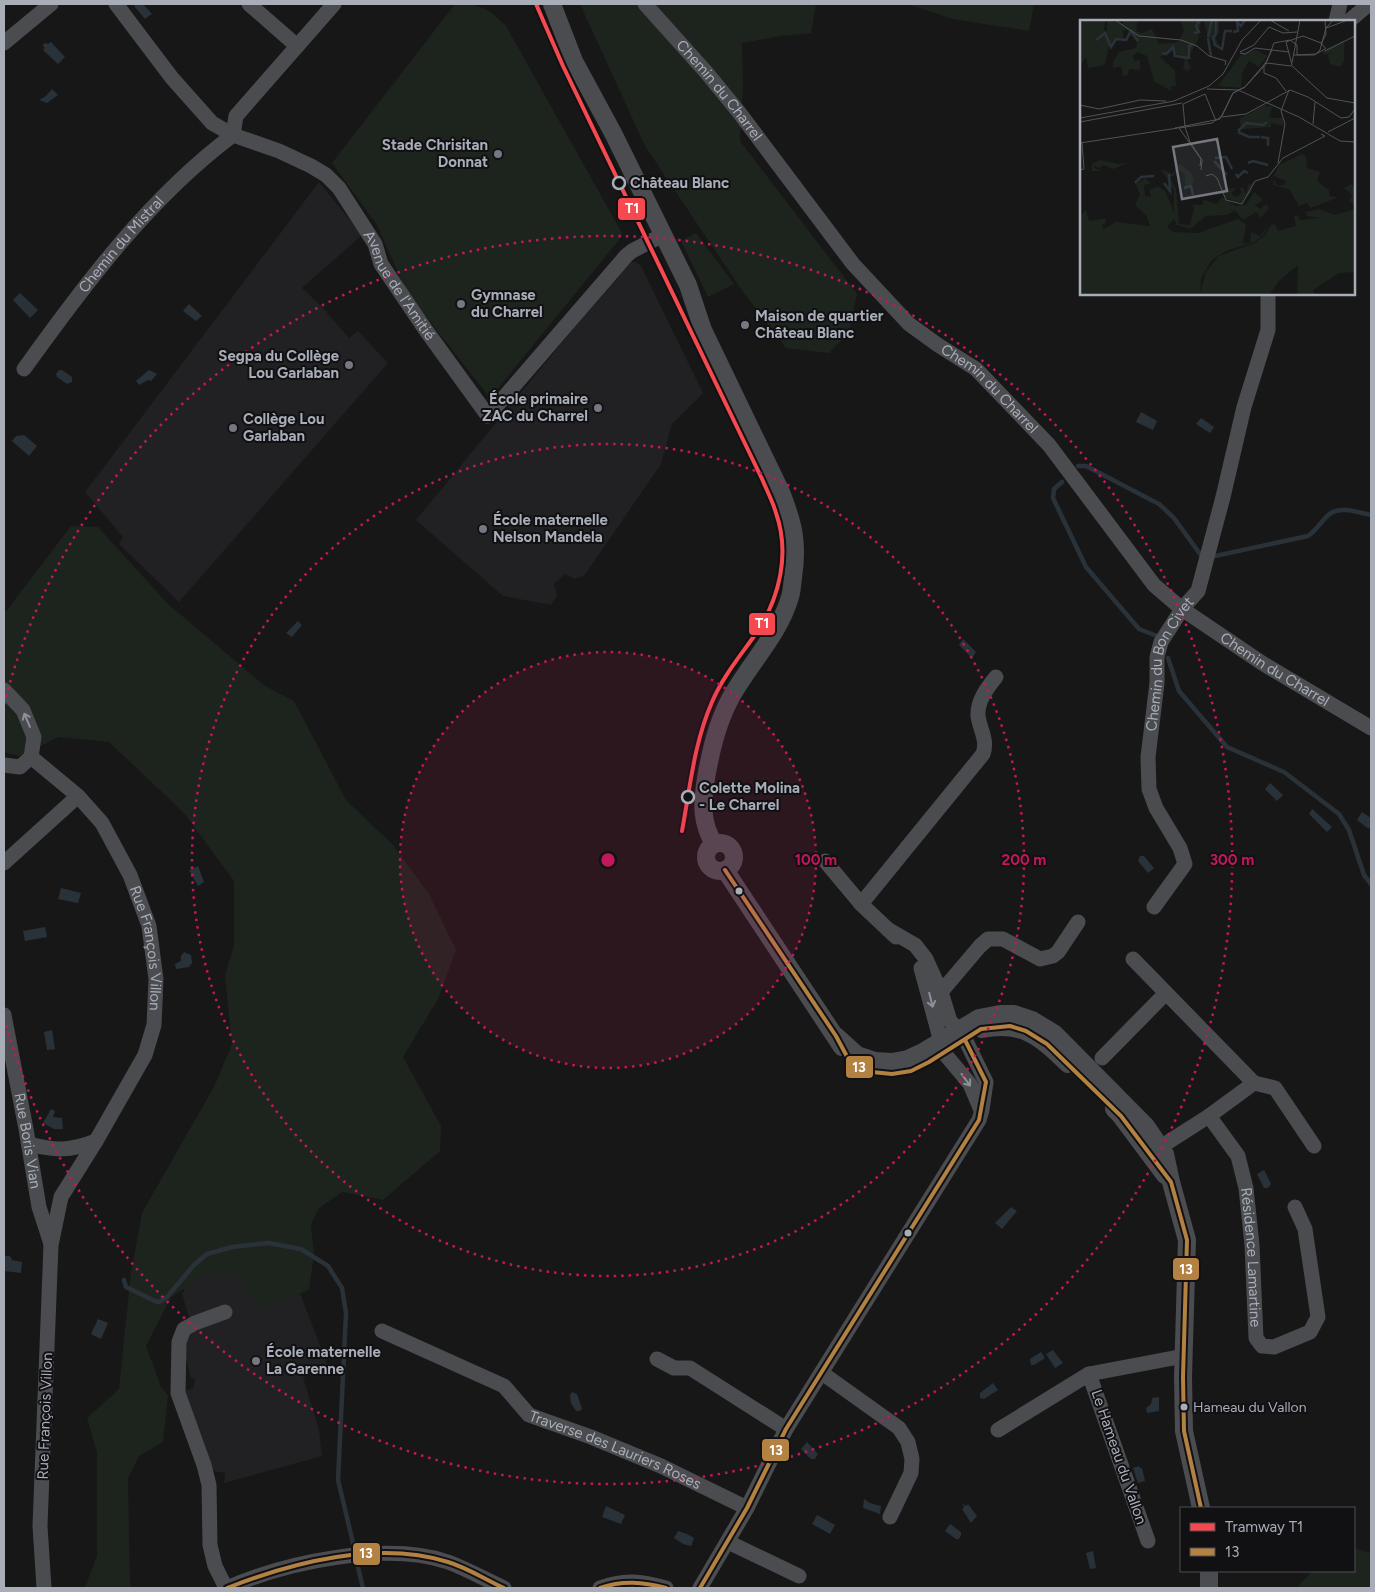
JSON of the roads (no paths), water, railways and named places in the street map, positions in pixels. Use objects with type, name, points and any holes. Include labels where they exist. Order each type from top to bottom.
[{"type":"street","points":[[4,43],[51,4]]},
{"type":"street","name":"Avenue de l'Amitié","points":[[116,4],[172,78],[212,123],[233,135],[279,151],[310,166],[326,175],[339,188],[375,244],[381,264],[425,330],[488,416],[626,256],[632,250],[663,235]]},
{"type":"street","points":[[249,4],[297,46]]},
{"type":"street","points":[[233,135],[236,116],[334,4]]},
{"type":"street","points":[[552,4],[574,62],[613,133],[688,285],[703,330],[781,492],[796,543],[790,597],[772,636],[730,698],[715,732],[702,804],[707,832],[714,844],[723,843],[731,847],[733,851],[734,862],[725,870],[780,955],[836,1036],[858,1055],[875,1061],[892,1062],[908,1059],[982,1029],[1010,1026],[1026,1031],[1048,1044],[1121,1116],[1132,1130],[1155,1150]]},
{"type":"street","name":"Chemin du Charrel","points":[[645,4],[738,111],[854,264],[909,324],[938,346],[976,369],[1043,438],[1154,584],[1182,609],[1262,663],[1371,728]]},
{"type":"street","points":[[1336,20],[1340,4]]},
{"type":"street","points":[[1351,20],[1368,11]]},
{"type":"street","name":"Chemin du Mistral","points":[[24,369],[101,265],[152,209],[206,155],[233,135]]},
{"type":"street","name":"Chemin du Bon Civet","points":[[1154,907],[1185,864],[1180,848],[1156,808],[1147,777],[1158,683],[1157,657],[1161,642],[1182,609],[1198,592],[1224,497],[1244,407],[1268,330],[1268,295]]},
{"type":"street","points":[[861,904],[983,754],[986,744],[978,714],[981,699],[996,677]]},
{"type":"street","points":[[4,690],[23,710],[34,737],[32,757],[20,767],[4,765]]},
{"type":"street","name":"Rue François Villon","points":[[32,757],[78,796],[102,823],[130,875],[149,926],[156,979],[154,1025],[145,1055],[96,1141],[61,1196],[51,1245],[40,1526],[44,1588]]},
{"type":"street","points":[[4,863],[78,796]]},
{"type":"street","points":[[826,861],[861,904],[911,951],[920,964],[982,1110]]},
{"type":"street","points":[[941,992],[988,939],[1002,939],[1040,959],[1052,956],[1058,952],[1078,922]]},
{"type":"street","points":[[700,1588],[747,1508],[786,1429],[978,1120],[982,1110],[986,1082],[952,1041],[950,1021],[941,992],[926,959],[915,946],[889,930]]},
{"type":"street","points":[[1133,958],[1254,1083],[1275,1088],[1314,1146]]},
{"type":"street","points":[[1102,1058],[1166,993]]},
{"type":"street","points":[[952,1041],[979,1018],[1000,1014],[1014,1014],[1032,1020],[1055,1034],[1146,1126],[1155,1150],[1171,1182],[1187,1240],[1184,1431],[1201,1507]]},
{"type":"street","name":"Rue Boris Vian","points":[[4,1015],[39,1207]]},
{"type":"street","points":[[1155,1150],[1210,1116],[1254,1083]]},
{"type":"street","name":"Résidence Lamartine","points":[[1210,1116],[1238,1156],[1246,1188],[1252,1245],[1256,1338],[1262,1346],[1274,1347],[1310,1332],[1318,1317],[1305,1229],[1295,1207]]},
{"type":"street","points":[[29,1144],[50,1149],[67,1150],[96,1141]]},
{"type":"street","name":"Rue François Villon","points":[[39,1207],[51,1245]]},
{"type":"street","points":[[224,1312],[195,1323],[184,1330],[179,1342],[178,1393],[204,1465],[209,1486],[210,1545],[215,1566],[226,1588],[284,1567],[384,1553],[417,1555],[448,1562],[504,1588]]},
{"type":"street","name":"Traverse des Lauriers Roses","points":[[382,1331],[504,1386],[529,1415],[592,1437],[661,1466],[747,1508]]},
{"type":"street","name":"Le Hameau du Vallon","points":[[998,1430],[1090,1374],[1184,1356]]},
{"type":"street","points":[[657,1359],[674,1368],[690,1368],[786,1429]]},
{"type":"street","points":[[822,1373],[899,1428],[908,1442],[912,1460],[911,1473],[890,1518]]},
{"type":"street","name":"Le Hameau du Vallon","points":[[1090,1374],[1148,1541]]},
{"type":"street","points":[[728,1542],[799,1576]]},
{"type":"street","points":[[1209,1572],[1209,1588]]},
{"type":"street","points":[[600,1588],[626,1582],[645,1582],[666,1588]]},
{"type":"waterway","points":[[1078,466],[1086,466],[1159,504],[1174,518],[1200,554]]},
{"type":"waterway","points":[[1062,482],[1054,489],[1053,498],[1086,567],[1139,629],[1157,636]]},
{"type":"waterway","points":[[1215,556],[1308,536],[1328,515],[1335,511],[1351,511],[1371,515]]},
{"type":"waterway","points":[[1168,658],[1179,691],[1227,747],[1284,772],[1339,814],[1349,830],[1364,875],[1371,884]]},
{"type":"waterway","points":[[124,1280],[126,1287],[159,1302],[167,1297],[194,1265],[207,1254],[232,1247],[268,1243],[301,1249],[328,1266],[342,1288],[346,1313],[338,1480],[354,1547]]},
{"type":"waterway","points":[[358,1567],[363,1588]]},
{"type":"tram line","name":"T1","points":[[536,4],[563,66],[763,481],[780,528],[782,559],[777,590],[772,604],[757,632],[721,683],[712,702],[701,733],[693,766],[682,831]]},
{"type":"place","name":"Stade Chrisitan Donnat","points":[[498,154]]},
{"type":"place","name":"Château Blanc","points":[[619,183]]},
{"type":"place","name":"Gymnase du Charrel","points":[[461,304]]},
{"type":"place","name":"Maison de quartier Château Blanc","points":[[745,325]]},
{"type":"place","name":"Segpa du Collège Lou Garlaban","points":[[349,365]]},
{"type":"place","name":"École primaire ZAC du Charrel","points":[[598,408]]},
{"type":"place","name":"Collège Lou Garlaban","points":[[233,428]]},
{"type":"place","name":"École maternelle Nelson Mandela","points":[[483,529]]},
{"type":"place","name":"Colette Molina - Le Charrel","points":[[688,797]]},
{"type":"place","name":"École maternelle La Garenne","points":[[256,1361]]},
{"type":"place","name":"Hameau du Vallon","points":[[1184,1407]]}]
